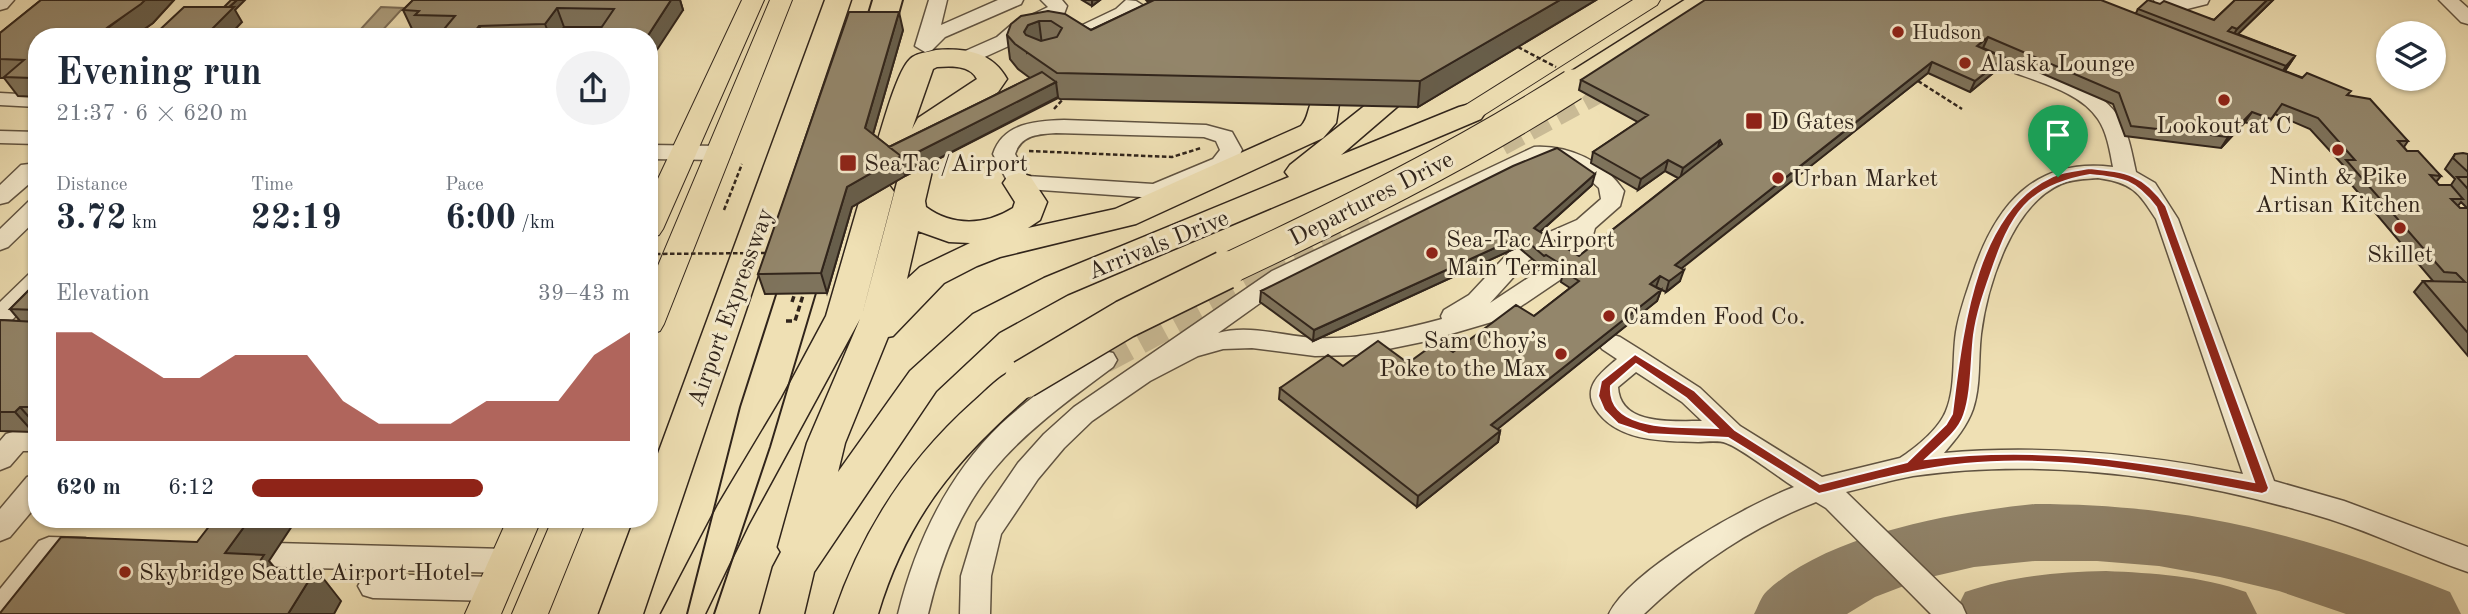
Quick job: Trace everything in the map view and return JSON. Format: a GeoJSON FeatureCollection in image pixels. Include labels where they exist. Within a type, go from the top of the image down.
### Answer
{"type":"FeatureCollection","features":[{"type":"Feature","properties":{"kind":"highway","name":"Airport Expressway"},"geometry":{"type":"LineString","coordinates":[[658,509],[838,0]]}},
{"type":"Feature","properties":{"kind":"highway"},"geometry":{"type":"LineString","coordinates":[[683,614],[726,528],[797,405],[844,316],[929,124],[984,90],[990,83],[991,75],[986,68],[967,61],[925,61],[935,20]]}},
{"type":"Feature","properties":{"kind":"highway"},"geometry":{"type":"LineString","coordinates":[[794,567],[826,443],[884,303],[935,20]]}},
{"type":"Feature","properties":{"kind":"highway","name":"Departures Drive"},"geometry":{"type":"LineString","coordinates":[[856,614],[880,548],[901,512],[947,448],[1024,379],[1136,311],[1303,233],[1498,134],[1573,85]]}},
{"type":"Feature","properties":{"kind":"highway"},"geometry":{"type":"LineString","coordinates":[[985,249],[1100,223],[1145,209],[1312,132],[1321,123],[1324,104]]}},
{"type":"Feature","properties":{"kind":"highway"},"geometry":{"type":"LineString","coordinates":[[1269,199],[1383,106]]}},
{"type":"Feature","properties":{"kind":"highway","name":"Arrivals Drive"},"geometry":{"type":"LineString","coordinates":[[782,614],[794,567],[923,381],[986,323],[1056,286],[1470,113]]}},
{"type":"Feature","properties":{"kind":"highway"},"geometry":{"type":"LineString","coordinates":[[910,167],[912,212],[928,224],[946,231],[977,233],[998,228],[1028,213],[1030,199],[1019,183]]}},
{"type":"Feature","properties":{"kind":"highway"},"geometry":{"type":"LineString","coordinates":[[871,338],[918,286],[932,275],[985,249],[1089,210],[1155,191]]}},
{"type":"Feature","properties":{"kind":"highway","name":"Airport Expressway"},"geometry":{"type":"LineString","coordinates":[[621,614],[651,528]]}},
{"type":"Feature","properties":{"kind":"main road"},"geometry":{"type":"LineString","coordinates":[[658,209],[753,0]]}},
{"type":"Feature","properties":{"kind":"main road"},"geometry":{"type":"LineString","coordinates":[[658,306],[731,159],[781,0]]}},
{"type":"Feature","properties":{"kind":"main road","name":"Arrivals Drive"},"geometry":{"type":"LineString","coordinates":[[1470,113],[1649,0]]}},
{"type":"Feature","properties":{"kind":"main road","name":"Departures Drive"},"geometry":{"type":"LineString","coordinates":[[1573,85],[1707,0]]}},
{"type":"Feature","properties":{"kind":"main road"},"geometry":{"type":"LineString","coordinates":[[496,585],[521,528]]}},
{"type":"Feature","properties":{"kind":"main road"},"geometry":{"type":"LineString","coordinates":[[530,614],[566,528]]}},
{"type":"Feature","properties":{"kind":"street"},"geometry":{"type":"LineString","coordinates":[[0,4],[5,0]]}},
{"type":"Feature","properties":{"kind":"street"},"geometry":{"type":"LineString","coordinates":[[935,20],[976,0]]}},
{"type":"Feature","properties":{"kind":"street"},"geometry":{"type":"LineString","coordinates":[[935,20],[995,0]]}},
{"type":"Feature","properties":{"kind":"street"},"geometry":{"type":"LineString","coordinates":[[935,20],[938,33],[1014,0]]}},
{"type":"Feature","properties":{"kind":"street"},"geometry":{"type":"LineString","coordinates":[[967,61],[970,57],[1007,40],[1018,29],[1055,12],[1058,6],[1050,0]]}},
{"type":"Feature","properties":{"kind":"street"},"geometry":{"type":"LineString","coordinates":[[1154,0],[1177,13]]}},
{"type":"Feature","properties":{"kind":"street"},"geometry":{"type":"LineString","coordinates":[[2162,0],[2183,4],[2200,0]]}},
{"type":"Feature","properties":{"kind":"street"},"geometry":{"type":"LineString","coordinates":[[2448,0],[2468,18]]}},
{"type":"Feature","properties":{"kind":"street"},"geometry":{"type":"LineString","coordinates":[[1020,52],[1024,47],[1063,39],[1108,9],[1126,2],[1157,21]]}},
{"type":"Feature","properties":{"kind":"street"},"geometry":{"type":"LineString","coordinates":[[2012,65],[2082,95],[2103,110],[2115,132],[2126,175]]}},
{"type":"Feature","properties":{"kind":"street"},"geometry":{"type":"LineString","coordinates":[[910,167],[946,124],[1004,94]]}},
{"type":"Feature","properties":{"kind":"street"},"geometry":{"type":"LineString","coordinates":[[0,99],[28,101]]}},
{"type":"Feature","properties":{"kind":"street"},"geometry":{"type":"LineString","coordinates":[[910,167],[980,116]]}},
{"type":"Feature","properties":{"kind":"street"},"geometry":{"type":"LineString","coordinates":[[1038,128],[1206,131],[1219,134],[1228,140],[1231,150],[1224,162],[1155,191],[1019,183],[1006,160],[1006,147],[1020,134],[1038,128]]}},
{"type":"Feature","properties":{"kind":"street"},"geometry":{"type":"LineString","coordinates":[[0,137],[28,138]]}},
{"type":"Feature","properties":{"kind":"street"},"geometry":{"type":"LineString","coordinates":[[658,152],[731,159]]}},
{"type":"Feature","properties":{"kind":"street"},"geometry":{"type":"LineString","coordinates":[[975,614],[976,576],[987,531],[1006,500],[1054,441],[1083,414],[1261,290],[1292,271],[1541,153],[1566,156],[1610,185],[1614,197],[1612,201],[1585,225],[1521,254],[1478,300],[1433,327],[1401,338]]}},
{"type":"Feature","properties":{"kind":"street"},"geometry":{"type":"LineString","coordinates":[[0,197],[28,171]]}},
{"type":"Feature","properties":{"kind":"street"},"geometry":{"type":"LineString","coordinates":[[1911,466],[1951,427],[1958,414],[1975,304],[2001,229],[2027,196],[2058,177],[2090,172],[2126,175],[2147,188],[2167,219],[2262,488]]}},
{"type":"Feature","properties":{"kind":"street"},"geometry":{"type":"LineString","coordinates":[[0,242],[28,215]]}},
{"type":"Feature","properties":{"kind":"street"},"geometry":{"type":"LineString","coordinates":[[1144,373],[1189,350],[1223,340],[1252,339],[1336,348],[1401,338],[1493,313],[1517,299],[1572,258],[1585,225]]}},
{"type":"Feature","properties":{"kind":"street"},"geometry":{"type":"LineString","coordinates":[[1261,290],[1251,302],[1250,320],[1259,333],[1278,342]]}},
{"type":"Feature","properties":{"kind":"street"},"geometry":{"type":"LineString","coordinates":[[4,327],[28,293]]}},
{"type":"Feature","properties":{"kind":"street"},"geometry":{"type":"LineString","coordinates":[[1611,343],[1691,395],[1731,433],[1836,500],[1951,614]]}},
{"type":"Feature","properties":{"kind":"street"},"geometry":{"type":"LineString","coordinates":[[1635,358],[1605,384],[1606,402],[1614,415],[1629,424],[1648,429],[1731,433]]}},
{"type":"Feature","properties":{"kind":"street"},"geometry":{"type":"LineString","coordinates":[[913,614],[922,575],[943,521],[980,464],[1011,430],[1104,359]]}},
{"type":"Feature","properties":{"kind":"street"},"geometry":{"type":"LineString","coordinates":[[0,459],[16,441],[28,440]]}},
{"type":"Feature","properties":{"kind":"street"},"geometry":{"type":"LineString","coordinates":[[1624,614],[1679,565],[1756,517],[1819,489],[1911,466],[1968,458],[2081,460],[2179,472],[2262,488],[2367,521],[2468,561]]}},
{"type":"Feature","properties":{"kind":"street"},"geometry":{"type":"LineString","coordinates":[[0,529],[28,496]]}},
{"type":"Feature","properties":{"kind":"street"},"geometry":{"type":"LineString","coordinates":[[0,611],[49,549],[116,550]]}},
{"type":"Feature","properties":{"kind":"street"},"geometry":{"type":"LineString","coordinates":[[274,555],[496,585]]}},
{"type":"Feature","properties":{"kind":"path"},"geometry":{"type":"LineString","coordinates":[[1508,42],[1518,47]]}},
{"type":"Feature","properties":{"kind":"path"},"geometry":{"type":"LineString","coordinates":[[1918,81],[1962,108]]}},
{"type":"Feature","properties":{"kind":"path"},"geometry":{"type":"LineString","coordinates":[[724,209],[731,159]]}},
{"type":"Feature","properties":{"kind":"path"},"geometry":{"type":"LineString","coordinates":[[658,254],[779,253]]}},
{"type":"Feature","properties":{"kind":"path"},"geometry":{"type":"LineString","coordinates":[[786,321],[795,321],[806,287]]}},
{"type":"Feature","properties":{"kind":"path"},"geometry":{"type":"LineString","coordinates":[[792,302],[796,289]]}},
{"type":"Feature","properties":{"kind":"shaded area"},"geometry":{"type":"Polygon","coordinates":[[[381,7],[403,8],[385,28],[362,28],[381,7]]]}},
{"type":"Feature","properties":{"kind":"building"},"geometry":{"type":"Polygon","coordinates":[[[41,0],[145,0],[107,28],[28,28],[28,78],[4,77],[24,60],[0,59],[0,33],[41,0]]]}},
{"type":"Feature","properties":{"kind":"building"},"geometry":{"type":"Polygon","coordinates":[[[231,0],[237,0],[229,7],[224,7],[231,0]]]}},
{"type":"Feature","properties":{"kind":"building"},"geometry":{"type":"Polygon","coordinates":[[[413,0],[671,0],[653,28],[601,28],[614,9],[557,8],[545,24],[477,28],[445,28],[455,16],[415,15],[419,11],[403,10],[413,0]]]}},
{"type":"Feature","properties":{"kind":"building"},"geometry":{"type":"Polygon","coordinates":[[[1154,0],[1560,0],[1420,81],[1057,73],[1015,44],[1007,35],[1011,24],[1021,16],[1048,11],[1065,14],[1091,30],[1154,0]],[[1051,21],[1028,25],[1024,32],[1041,41],[1057,37],[1062,28],[1051,21]]]}},
{"type":"Feature","properties":{"kind":"building","name":"Sea-Tac Airport Main Terminal"},"geometry":{"type":"Polygon","coordinates":[[[1705,0],[2101,0],[2302,78],[2307,73],[2351,91],[2347,95],[2370,99],[2408,141],[2398,141],[2407,151],[2418,151],[2441,176],[2430,175],[2439,185],[2451,185],[2463,199],[2451,199],[2460,208],[2468,208],[2468,333],[2423,281],[2465,282],[2456,273],[2444,272],[2346,160],[2355,160],[2318,118],[2282,104],[2271,119],[2252,112],[2228,137],[2131,126],[2119,93],[1988,37],[1977,46],[2004,58],[1975,81],[1932,62],[1675,265],[1684,270],[1669,281],[1660,276],[1650,284],[1661,290],[1491,425],[1500,431],[1418,496],[1280,388],[1328,355],[1343,366],[1378,341],[1408,363],[1437,342],[1453,352],[1516,305],[1534,316],[1579,281],[1563,271],[1567,268],[1544,256],[1521,236],[1314,330],[1261,291],[1513,166],[1557,148],[1595,174],[1534,228],[1579,256],[1722,144],[1720,140],[1683,168],[1668,160],[1641,179],[1593,152],[1648,115],[1581,80],[1705,0]]]}},
{"type":"Feature","properties":{"kind":"building"},"geometry":{"type":"Polygon","coordinates":[[[2148,0],[2160,4],[2164,1],[2214,20],[2235,0],[2267,0],[2237,29],[2232,27],[2228,31],[2295,56],[2286,66],[2138,9],[2148,0]]]}},
{"type":"Feature","properties":{"kind":"building"},"geometry":{"type":"Polygon","coordinates":[[[184,7],[234,7],[213,28],[162,28],[184,7]]]}},
{"type":"Feature","properties":{"kind":"building","name":"SeaTac/Airport"},"geometry":{"type":"Polygon","coordinates":[[[849,12],[899,12],[865,128],[901,156],[847,187],[821,273],[758,274],[849,12]]]}},
{"type":"Feature","properties":{"kind":"building"},"geometry":{"type":"Polygon","coordinates":[[[1042,72],[1056,82],[902,160],[901,156],[889,147],[1042,72]]]}},
{"type":"Feature","properties":{"kind":"building"},"geometry":{"type":"Polygon","coordinates":[[[2455,154],[2468,154],[2468,172],[2453,158],[2455,154]]]}},
{"type":"Feature","properties":{"kind":"building"},"geometry":{"type":"Polygon","coordinates":[[[2457,177],[2468,177],[2468,189],[2457,177]]]}},
{"type":"Feature","properties":{"kind":"building"},"geometry":{"type":"Polygon","coordinates":[[[28,291],[28,310],[10,309],[28,291]]]}},
{"type":"Feature","properties":{"kind":"building"},"geometry":{"type":"Polygon","coordinates":[[[0,320],[28,322],[28,407],[20,407],[15,412],[0,412],[0,320]]]}},
{"type":"Feature","properties":{"kind":"building"},"geometry":{"type":"Polygon","coordinates":[[[208,528],[243,528],[225,553],[264,555],[256,567],[316,569],[288,614],[0,614],[61,537],[197,542],[208,528]]]}},
{"type":"Feature","properties":{"kind":"taxiway"},"geometry":{"type":"LineString","coordinates":[[1791,614],[1850,576],[1915,551],[1974,538],[2035,532],[2097,532],[2220,548],[2336,579],[2424,614]]}},
{"type":"Feature","properties":{"kind":"taxiway"},"geometry":{"type":"LineString","coordinates":[[1991,614],[2077,602],[2134,603],[2220,614]]}},
{"type":"Feature","properties":{"kind":"tunnel"},"geometry":{"type":"LineString","coordinates":[[1502,145],[1620,81]]}},
{"type":"Feature","properties":{"kind":"tunnel"},"geometry":{"type":"LineString","coordinates":[[1267,272],[1374,214]]}},
{"type":"Feature","properties":{"kind":"tunnel"},"geometry":{"type":"LineString","coordinates":[[1104,360],[1270,270]]}},
{"type":"Feature","properties":{"kind":"tram line"},"geometry":{"type":"LineString","coordinates":[[863,30],[872,0]]}},
{"type":"Feature","properties":{"kind":"tram line"},"geometry":{"type":"LineString","coordinates":[[894,32],[903,0]]}},
{"type":"Feature","properties":{"kind":"tram line"},"geometry":{"type":"LineString","coordinates":[[714,614],[770,447],[822,273]]}},
{"type":"Feature","properties":{"kind":"tram line"},"geometry":{"type":"LineString","coordinates":[[687,614],[740,407],[782,276]]}},
{"type":"Feature","properties":{"kind":"place","name":"Hudson"},"geometry":{"type":"Point","coordinates":[1898,32]}},
{"type":"Feature","properties":{"kind":"place","name":"Alaska Lounge"},"geometry":{"type":"Point","coordinates":[1965,63]}},
{"type":"Feature","properties":{"kind":"place","name":"Lookout at C"},"geometry":{"type":"Point","coordinates":[2224,100]}},
{"type":"Feature","properties":{"kind":"place","name":"D Gates"},"geometry":{"type":"Point","coordinates":[1754,121]}},
{"type":"Feature","properties":{"kind":"place","name":"Ninth & Pike Artisan Kitchen"},"geometry":{"type":"Point","coordinates":[2338,150]}},
{"type":"Feature","properties":{"kind":"place","name":"SeaTac/Airport"},"geometry":{"type":"Point","coordinates":[848,163]}},
{"type":"Feature","properties":{"kind":"place","name":"Urban Market"},"geometry":{"type":"Point","coordinates":[1778,178]}},
{"type":"Feature","properties":{"kind":"place","name":"Skillet"},"geometry":{"type":"Point","coordinates":[2400,228]}},
{"type":"Feature","properties":{"kind":"place","name":"Sea-Tac Airport Main Terminal"},"geometry":{"type":"Point","coordinates":[1432,253]}},
{"type":"Feature","properties":{"kind":"place","name":"Camden Food Co."},"geometry":{"type":"Point","coordinates":[1609,316]}},
{"type":"Feature","properties":{"kind":"place","name":"Sam Choy’s Poke to the Max"},"geometry":{"type":"Point","coordinates":[1561,354]}},
{"type":"Feature","properties":{"kind":"place","name":"Skybridge Seattle Airport Hotel"},"geometry":{"type":"Point","coordinates":[125,572]}},
{"type":"Feature","properties":{"kind":"route"},"geometry":{"type":"LineString","coordinates":[[2058,177],[2027,196],[2001,229],[1975,304],[1958,414],[1951,427],[1911,466],[1819,489],[1731,433],[1714,430],[1648,429],[1629,424],[1610,410],[1604,396],[1605,384],[1635,358],[1691,395],[1731,433],[1819,489],[1911,466],[1968,458],[2024,457],[2139,466],[2262,488],[2161,206],[2147,188],[2126,175],[2101,171],[2058,177]]}}]}
